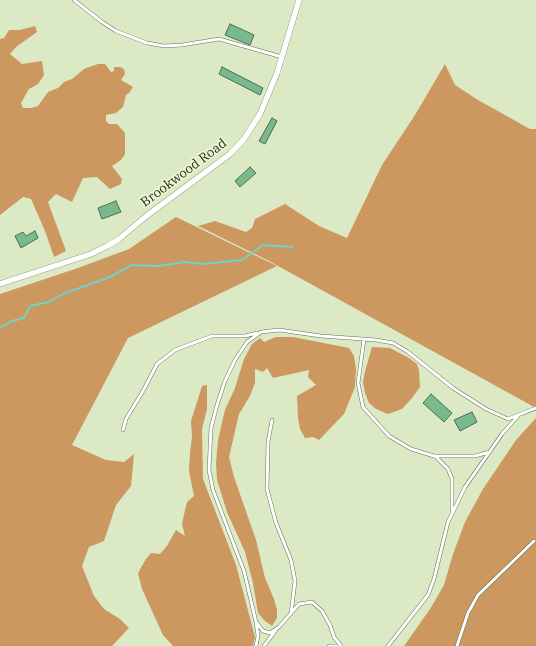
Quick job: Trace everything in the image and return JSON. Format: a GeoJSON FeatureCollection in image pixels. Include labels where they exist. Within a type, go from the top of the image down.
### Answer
{"type":"FeatureCollection","features":[{"type":"Feature","properties":{"kind":"street","name":"Brookwood Road"},"geometry":{"type":"LineString","coordinates":[[0,284],[91,254],[107,246],[119,239],[230,154],[244,139],[260,114],[282,57],[299,0]]}},
{"type":"Feature","properties":{"kind":"lane"},"geometry":{"type":"LineString","coordinates":[[74,0],[97,18],[116,30],[147,43],[164,46],[220,40],[282,57]]}},
{"type":"Feature","properties":{"kind":"lane"},"geometry":{"type":"LineString","coordinates":[[123,430],[126,419],[157,364],[175,350],[212,336],[245,336],[279,330],[321,336],[393,343],[408,352],[453,388],[486,409],[508,419],[536,408]]}},
{"type":"Feature","properties":{"kind":"lane"},"geometry":{"type":"LineString","coordinates":[[256,646],[258,636],[256,622],[244,571],[213,490],[209,470],[209,450],[211,428],[216,405],[225,381],[246,342],[261,332]]}},
{"type":"Feature","properties":{"kind":"lane"},"geometry":{"type":"LineString","coordinates":[[364,339],[358,383],[363,407],[389,436],[411,449],[434,456],[475,456],[490,452]]}},
{"type":"Feature","properties":{"kind":"lane"},"geometry":{"type":"LineString","coordinates":[[388,646],[428,595],[434,579],[448,522],[466,487],[502,434],[519,414]]}},
{"type":"Feature","properties":{"kind":"lane"},"geometry":{"type":"LineString","coordinates":[[272,420],[268,442],[267,489],[276,523],[291,560],[295,582],[291,614]]}},
{"type":"Feature","properties":{"kind":"lane"},"geometry":{"type":"LineString","coordinates":[[434,456],[448,470],[452,480],[452,514]]}},
{"type":"Feature","properties":{"kind":"lane"},"geometry":{"type":"LineString","coordinates":[[456,646],[468,613],[478,595],[534,541]]}},
{"type":"Feature","properties":{"kind":"lane"},"geometry":{"type":"LineString","coordinates":[[264,646],[299,604],[312,602],[322,611],[330,625],[334,637],[341,646]]}},
{"type":"Feature","properties":{"kind":"lane"},"geometry":{"type":"LineString","coordinates":[[256,622],[263,631],[270,633],[279,627]]}},
{"type":"Feature","properties":{"kind":"lane"},"geometry":{"type":"LineString","coordinates":[[329,646],[337,646]]}},
{"type":"Feature","properties":{"kind":"shaded area"},"geometry":{"type":"Polygon","coordinates":[[[35,26],[37,32],[16,47],[10,54],[22,64],[42,61],[44,75],[38,84],[29,89],[21,103],[23,108],[38,106],[48,92],[58,88],[64,82],[72,79],[84,69],[98,64],[105,64],[111,72],[114,71],[114,67],[124,69],[125,74],[121,80],[133,87],[126,95],[123,107],[116,113],[106,115],[106,121],[109,124],[117,124],[125,133],[125,154],[121,160],[112,166],[122,179],[121,184],[110,189],[97,177],[83,178],[72,202],[56,194],[48,202],[66,251],[54,257],[45,231],[31,199],[23,197],[0,215],[0,39],[4,38],[9,30],[20,30],[35,26]]]}},
{"type":"Feature","properties":{"kind":"shaded area"},"geometry":{"type":"Polygon","coordinates":[[[445,64],[455,85],[478,100],[530,129],[536,129],[536,408],[269,261],[198,226],[215,221],[246,232],[252,228],[255,219],[285,204],[319,226],[347,238],[382,165],[415,115],[445,64]]]}},
{"type":"Feature","properties":{"kind":"shaded area"},"geometry":{"type":"Polygon","coordinates":[[[176,217],[277,266],[128,338],[72,445],[106,460],[124,462],[134,454],[131,486],[116,505],[104,541],[89,547],[82,566],[94,596],[104,609],[120,619],[129,628],[112,646],[0,646],[0,294],[129,249],[176,217]]]}},
{"type":"Feature","properties":{"kind":"shaded area"},"geometry":{"type":"Polygon","coordinates":[[[276,337],[293,337],[349,348],[354,356],[356,369],[355,387],[344,414],[319,440],[313,437],[305,438],[300,429],[298,418],[297,396],[316,385],[308,377],[309,370],[273,378],[267,368],[263,372],[255,369],[255,383],[250,396],[239,414],[229,457],[234,477],[256,540],[265,578],[277,610],[277,618],[272,626],[258,613],[253,583],[245,552],[227,512],[217,480],[216,463],[218,440],[225,410],[235,388],[244,359],[252,344],[260,338],[264,342],[276,337]]]}},
{"type":"Feature","properties":{"kind":"shaded area"},"geometry":{"type":"Polygon","coordinates":[[[372,347],[390,348],[417,364],[419,370],[420,387],[402,409],[388,414],[376,409],[369,403],[365,393],[363,382],[372,347]]]}},
{"type":"Feature","properties":{"kind":"shaded area"},"geometry":{"type":"Polygon","coordinates":[[[207,385],[207,409],[202,429],[203,479],[236,565],[255,637],[253,646],[173,646],[163,635],[142,589],[138,573],[151,553],[160,554],[167,546],[176,530],[185,536],[182,524],[185,510],[187,502],[194,496],[189,471],[192,436],[191,421],[202,386],[207,385]]]}},
{"type":"Feature","properties":{"kind":"shaded area"},"geometry":{"type":"Polygon","coordinates":[[[536,418],[536,646],[404,646],[430,609],[444,585],[453,554],[465,522],[483,489],[516,440],[536,418]]]}},
{"type":"Feature","properties":{"kind":"building"},"geometry":{"type":"Polygon","coordinates":[[[230,24],[254,35],[250,45],[225,35],[230,24]]]}},
{"type":"Feature","properties":{"kind":"building"},"geometry":{"type":"Polygon","coordinates":[[[222,67],[263,88],[260,95],[219,74],[222,67]]]}},
{"type":"Feature","properties":{"kind":"building"},"geometry":{"type":"Polygon","coordinates":[[[272,118],[277,121],[265,144],[259,141],[272,118]]]}},
{"type":"Feature","properties":{"kind":"building"},"geometry":{"type":"Polygon","coordinates":[[[250,167],[256,173],[240,187],[235,181],[250,167]]]}},
{"type":"Feature","properties":{"kind":"building"},"geometry":{"type":"Polygon","coordinates":[[[116,201],[121,212],[102,219],[98,208],[116,201]]]}},
{"type":"Feature","properties":{"kind":"building"},"geometry":{"type":"Polygon","coordinates":[[[35,231],[38,238],[21,248],[15,236],[23,232],[26,236],[35,231]]]}},
{"type":"Feature","properties":{"kind":"building"},"geometry":{"type":"Polygon","coordinates":[[[431,394],[452,413],[444,422],[423,403],[431,394]]]}},
{"type":"Feature","properties":{"kind":"building"},"geometry":{"type":"Polygon","coordinates":[[[472,412],[477,422],[460,431],[454,420],[472,412]]]}},
{"type":"Feature","properties":{"kind":"waterway"},"geometry":{"type":"LineString","coordinates":[[0,328],[12,321],[24,318],[30,306],[49,302],[63,294],[110,277],[132,265],[158,266],[185,262],[202,264],[242,260],[263,245],[293,247]]}}]}
